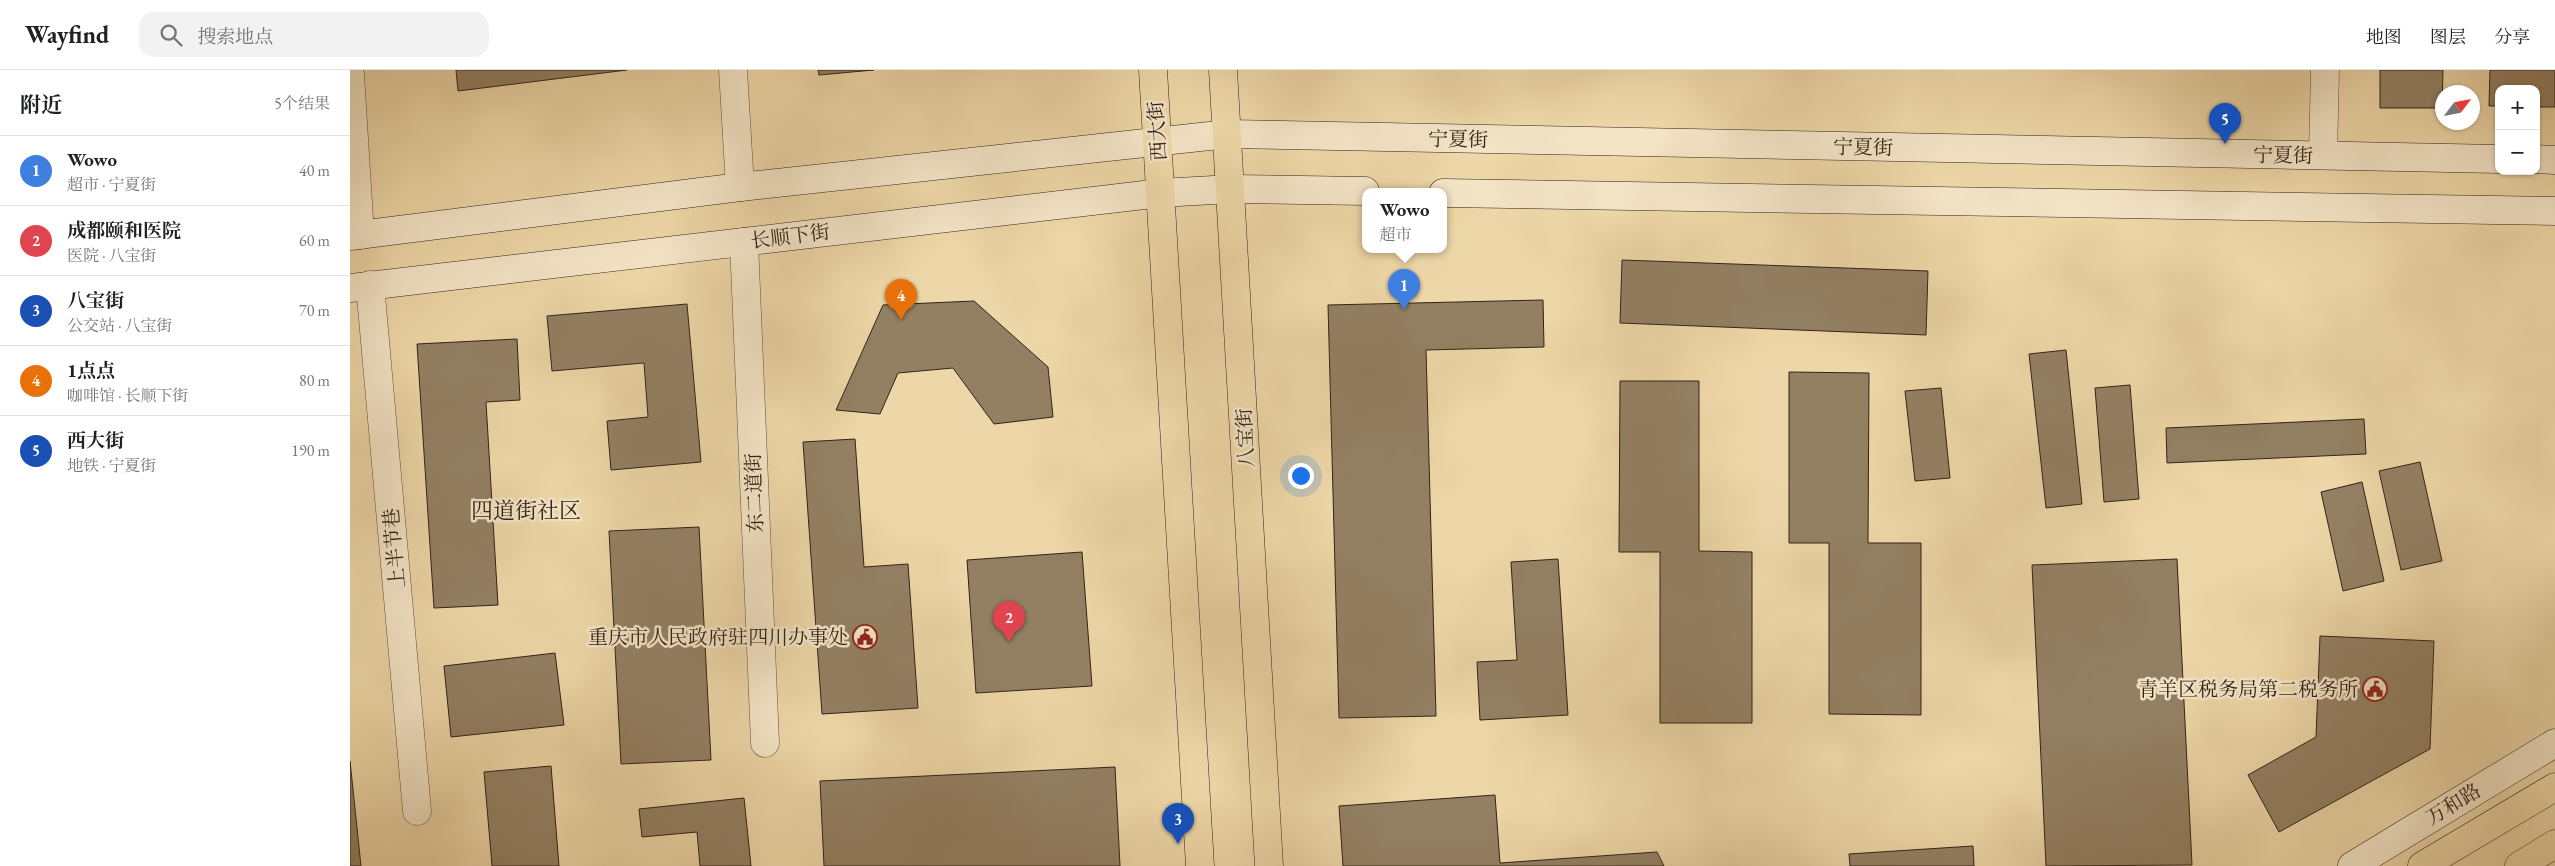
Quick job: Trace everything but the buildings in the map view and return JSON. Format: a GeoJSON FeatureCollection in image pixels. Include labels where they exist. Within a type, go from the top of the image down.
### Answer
{"type":"FeatureCollection","features":[{"type":"Feature","properties":{"kind":"main road"},"geometry":{"type":"LineString","coordinates":[[733,70],[740,187]]}},
{"type":"Feature","properties":{"kind":"main road","name":"西大街"},"geometry":{"type":"LineString","coordinates":[[1153,70],[1161,193]]}},
{"type":"Feature","properties":{"kind":"main road"},"geometry":{"type":"LineString","coordinates":[[1223,70],[1231,189],[1362,191]]}},
{"type":"Feature","properties":{"kind":"main road"},"geometry":{"type":"LineString","coordinates":[[2323,155],[2325,70]]}},
{"type":"Feature","properties":{"kind":"main road"},"geometry":{"type":"LineString","coordinates":[[350,76],[355,236],[740,187],[1228,134]]}},
{"type":"Feature","properties":{"kind":"main road","name":"宁夏街"},"geometry":{"type":"LineString","coordinates":[[1228,134],[2495,158]]}},
{"type":"Feature","properties":{"kind":"main road"},"geometry":{"type":"LineString","coordinates":[[2540,159],[2555,160]]}},
{"type":"Feature","properties":{"kind":"main road","name":"长顺下街"},"geometry":{"type":"LineString","coordinates":[[360,286],[1161,193],[1231,189]]}},
{"type":"Feature","properties":{"kind":"main road","name":"八宝街"},"geometry":{"type":"LineString","coordinates":[[1231,189],[1269,866]]}},
{"type":"Feature","properties":{"kind":"main road"},"geometry":{"type":"LineString","coordinates":[[1161,193],[1200,866]]}},
{"type":"Feature","properties":{"kind":"main road"},"geometry":{"type":"LineString","coordinates":[[1447,193],[2555,211]]}},
{"type":"Feature","properties":{"kind":"main road","name":"东二道街"},"geometry":{"type":"LineString","coordinates":[[744,242],[765,743]]}},
{"type":"Feature","properties":{"kind":"main road","name":"上半节巷"},"geometry":{"type":"LineString","coordinates":[[360,286],[417,811]]}},
{"type":"Feature","properties":{"kind":"main road","name":"万和路"},"geometry":{"type":"LineString","coordinates":[[2352,866],[2555,743]]}},
{"type":"Feature","properties":{"kind":"main road","name":"万和路"},"geometry":{"type":"LineString","coordinates":[[2422,866],[2555,787]]}},
{"type":"Feature","properties":{"kind":"main road"},"geometry":{"type":"LineString","coordinates":[[2519,866],[2555,844]]}},
{"type":"Feature","properties":{"kind":"place","name":"西大街"},"geometry":{"type":"Point","coordinates":[2225,144]}},
{"type":"Feature","properties":{"kind":"place","name":"Wowo"},"geometry":{"type":"Point","coordinates":[1404,310]}},
{"type":"Feature","properties":{"kind":"place","name":"1点点"},"geometry":{"type":"Point","coordinates":[901,320]}},
{"type":"Feature","properties":{"kind":"place","name":"重庆市人民政府驻四川办事处"},"geometry":{"type":"Point","coordinates":[865,637]}},
{"type":"Feature","properties":{"kind":"place","name":"成都颐和医院"},"geometry":{"type":"Point","coordinates":[1009,642]}},
{"type":"Feature","properties":{"kind":"place","name":"青羊区税务局第二税务所"},"geometry":{"type":"Point","coordinates":[2375,689]}},
{"type":"Feature","properties":{"kind":"place","name":"八宝街"},"geometry":{"type":"Point","coordinates":[1178,844]}},
{"type":"Feature","properties":{"kind":"district","name":"四道街社区"},"geometry":{"type":"Point","coordinates":[526,510]}}]}
